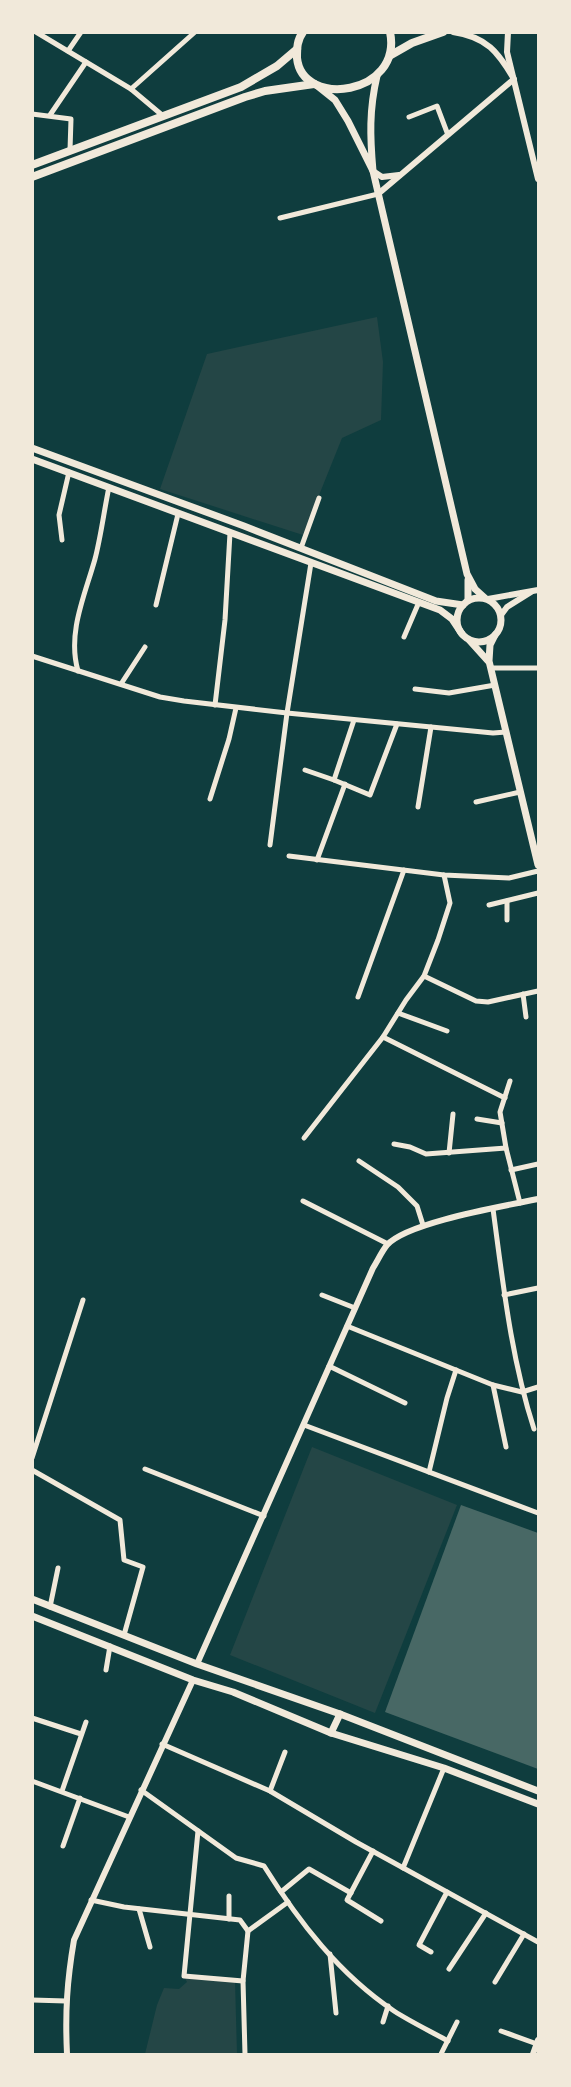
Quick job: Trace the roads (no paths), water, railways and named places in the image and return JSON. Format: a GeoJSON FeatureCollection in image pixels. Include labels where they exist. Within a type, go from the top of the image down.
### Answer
{"type":"FeatureCollection","features":[{"type":"Feature","properties":{"kind":"main road"},"geometry":{"type":"LineString","coordinates":[[390,32],[392,42],[391,55]]}},
{"type":"Feature","properties":{"kind":"main road"},"geometry":{"type":"LineString","coordinates":[[443,32],[412,43],[391,55],[377,76],[370,126],[373,171],[469,588],[465,603]]}},
{"type":"Feature","properties":{"kind":"main road"},"geometry":{"type":"LineString","coordinates":[[300,34],[297,50],[300,69],[305,77],[335,100],[373,171]]}},
{"type":"Feature","properties":{"kind":"main road"},"geometry":{"type":"LineString","coordinates":[[32,165],[241,86],[277,66],[297,50]]}},
{"type":"Feature","properties":{"kind":"main road"},"geometry":{"type":"LineString","coordinates":[[32,177],[265,91],[314,84],[325,88],[345,89],[367,82],[377,76]]}},
{"type":"Feature","properties":{"kind":"main road"},"geometry":{"type":"LineString","coordinates":[[32,448],[301,548],[436,601],[465,603]]}},
{"type":"Feature","properties":{"kind":"main road"},"geometry":{"type":"LineString","coordinates":[[32,459],[440,610],[452,619],[490,665]]}},
{"type":"Feature","properties":{"kind":"main road"},"geometry":{"type":"LineString","coordinates":[[466,574],[475,589],[498,608],[501,615],[499,629],[490,645],[490,665],[538,865]]}},
{"type":"Feature","properties":{"kind":"main road"},"geometry":{"type":"LineString","coordinates":[[486,599],[474,598],[465,603],[459,610],[457,622],[465,637],[482,642],[495,636]]}},
{"type":"Feature","properties":{"kind":"main road"},"geometry":{"type":"LineString","coordinates":[[32,1598],[197,1664],[340,1714],[538,1791]]}},
{"type":"Feature","properties":{"kind":"main road"},"geometry":{"type":"LineString","coordinates":[[32,1616],[110,1645],[193,1680],[233,1692],[332,1733],[444,1768],[538,1804]]}},
{"type":"Feature","properties":{"kind":"main road"},"geometry":{"type":"LineString","coordinates":[[332,1733],[340,1714]]}},
{"type":"Feature","properties":{"kind":"street"},"geometry":{"type":"LineString","coordinates":[[36,32],[131,90],[162,115]]}},
{"type":"Feature","properties":{"kind":"street"},"geometry":{"type":"LineString","coordinates":[[68,51],[81,32]]}},
{"type":"Feature","properties":{"kind":"street"},"geometry":{"type":"LineString","coordinates":[[131,90],[195,32]]}},
{"type":"Feature","properties":{"kind":"street"},"geometry":{"type":"LineString","coordinates":[[453,32],[477,38],[489,45],[500,56],[514,79]]}},
{"type":"Feature","properties":{"kind":"street"},"geometry":{"type":"LineString","coordinates":[[508,32],[507,52],[538,179]]}},
{"type":"Feature","properties":{"kind":"street"},"geometry":{"type":"LineString","coordinates":[[50,115],[86,62]]}},
{"type":"Feature","properties":{"kind":"street"},"geometry":{"type":"LineString","coordinates":[[280,218],[378,194],[514,79]]}},
{"type":"Feature","properties":{"kind":"street"},"geometry":{"type":"LineString","coordinates":[[409,117],[437,106],[448,135]]}},
{"type":"Feature","properties":{"kind":"street"},"geometry":{"type":"LineString","coordinates":[[32,114],[70,119],[70,150]]}},
{"type":"Feature","properties":{"kind":"street"},"geometry":{"type":"LineString","coordinates":[[373,171],[382,177],[400,175]]}},
{"type":"Feature","properties":{"kind":"street"},"geometry":{"type":"LineString","coordinates":[[62,540],[59,515],[68,472]]}},
{"type":"Feature","properties":{"kind":"street"},"geometry":{"type":"LineString","coordinates":[[78,671],[73,655],[74,636],[95,557],[109,487]]}},
{"type":"Feature","properties":{"kind":"street"},"geometry":{"type":"LineString","coordinates":[[301,548],[319,498]]}},
{"type":"Feature","properties":{"kind":"street"},"geometry":{"type":"LineString","coordinates":[[156,605],[178,514]]}},
{"type":"Feature","properties":{"kind":"street"},"geometry":{"type":"LineString","coordinates":[[214,705],[225,620],[230,533]]}},
{"type":"Feature","properties":{"kind":"street"},"geometry":{"type":"LineString","coordinates":[[270,845],[287,713],[311,563]]}},
{"type":"Feature","properties":{"kind":"street"},"geometry":{"type":"LineString","coordinates":[[486,599],[537,590]]}},
{"type":"Feature","properties":{"kind":"street"},"geometry":{"type":"LineString","coordinates":[[501,615],[519,599],[537,590]]}},
{"type":"Feature","properties":{"kind":"street"},"geometry":{"type":"LineString","coordinates":[[404,637],[419,602]]}},
{"type":"Feature","properties":{"kind":"street"},"geometry":{"type":"LineString","coordinates":[[121,684],[145,647]]}},
{"type":"Feature","properties":{"kind":"street"},"geometry":{"type":"LineString","coordinates":[[32,656],[160,697],[236,708],[354,720],[493,733],[506,732]]}},
{"type":"Feature","properties":{"kind":"street"},"geometry":{"type":"LineString","coordinates":[[490,665],[538,668]]}},
{"type":"Feature","properties":{"kind":"street"},"geometry":{"type":"LineString","coordinates":[[415,689],[449,693],[495,685]]}},
{"type":"Feature","properties":{"kind":"street"},"geometry":{"type":"LineString","coordinates":[[210,799],[229,739],[236,708]]}},
{"type":"Feature","properties":{"kind":"street"},"geometry":{"type":"LineString","coordinates":[[334,780],[354,720]]}},
{"type":"Feature","properties":{"kind":"street"},"geometry":{"type":"LineString","coordinates":[[305,770],[370,795],[397,724]]}},
{"type":"Feature","properties":{"kind":"street"},"geometry":{"type":"LineString","coordinates":[[418,807],[431,727]]}},
{"type":"Feature","properties":{"kind":"street"},"geometry":{"type":"LineString","coordinates":[[317,860],[345,784]]}},
{"type":"Feature","properties":{"kind":"street"},"geometry":{"type":"LineString","coordinates":[[476,802],[520,792]]}},
{"type":"Feature","properties":{"kind":"street"},"geometry":{"type":"LineString","coordinates":[[289,856],[444,875],[509,878],[538,871]]}},
{"type":"Feature","properties":{"kind":"street"},"geometry":{"type":"LineString","coordinates":[[358,997],[404,870]]}},
{"type":"Feature","properties":{"kind":"street"},"geometry":{"type":"LineString","coordinates":[[304,1138],[383,1038],[424,976],[450,903],[444,875]]}},
{"type":"Feature","properties":{"kind":"street"},"geometry":{"type":"LineString","coordinates":[[489,905],[538,893]]}},
{"type":"Feature","properties":{"kind":"street"},"geometry":{"type":"LineString","coordinates":[[507,901],[507,920]]}},
{"type":"Feature","properties":{"kind":"street"},"geometry":{"type":"LineString","coordinates":[[424,976],[476,1001],[488,1002],[538,991]]}},
{"type":"Feature","properties":{"kind":"street"},"geometry":{"type":"LineString","coordinates":[[523,994],[526,1017]]}},
{"type":"Feature","properties":{"kind":"street"},"geometry":{"type":"LineString","coordinates":[[398,1013],[447,1031]]}},
{"type":"Feature","properties":{"kind":"street"},"geometry":{"type":"LineString","coordinates":[[383,1038],[505,1098]]}},
{"type":"Feature","properties":{"kind":"street"},"geometry":{"type":"LineString","coordinates":[[510,1081],[500,1112],[506,1148],[520,1203]]}},
{"type":"Feature","properties":{"kind":"street"},"geometry":{"type":"LineString","coordinates":[[449,1153],[453,1114]]}},
{"type":"Feature","properties":{"kind":"street"},"geometry":{"type":"LineString","coordinates":[[477,1119],[502,1123]]}},
{"type":"Feature","properties":{"kind":"street"},"geometry":{"type":"LineString","coordinates":[[394,1144],[410,1147],[426,1154],[506,1148]]}},
{"type":"Feature","properties":{"kind":"street"},"geometry":{"type":"LineString","coordinates":[[359,1161],[398,1187],[416,1206],[423,1225]]}},
{"type":"Feature","properties":{"kind":"street"},"geometry":{"type":"LineString","coordinates":[[511,1170],[538,1164]]}},
{"type":"Feature","properties":{"kind":"street"},"geometry":{"type":"LineString","coordinates":[[197,1664],[373,1268],[388,1244],[403,1233],[423,1225],[538,1199]]}},
{"type":"Feature","properties":{"kind":"street"},"geometry":{"type":"LineString","coordinates":[[303,1201],[388,1244]]}},
{"type":"Feature","properties":{"kind":"street"},"geometry":{"type":"LineString","coordinates":[[493,1209],[504,1295],[522,1392],[534,1429]]}},
{"type":"Feature","properties":{"kind":"street"},"geometry":{"type":"LineString","coordinates":[[504,1295],[538,1288]]}},
{"type":"Feature","properties":{"kind":"street"},"geometry":{"type":"LineString","coordinates":[[322,1295],[355,1308]]}},
{"type":"Feature","properties":{"kind":"street"},"geometry":{"type":"LineString","coordinates":[[32,1458],[83,1300]]}},
{"type":"Feature","properties":{"kind":"street"},"geometry":{"type":"LineString","coordinates":[[347,1326],[493,1385],[522,1392],[538,1387]]}},
{"type":"Feature","properties":{"kind":"street"},"geometry":{"type":"LineString","coordinates":[[330,1366],[405,1403]]}},
{"type":"Feature","properties":{"kind":"street"},"geometry":{"type":"LineString","coordinates":[[429,1472],[442,1416],[456,1370]]}},
{"type":"Feature","properties":{"kind":"street"},"geometry":{"type":"LineString","coordinates":[[493,1385],[506,1447]]}},
{"type":"Feature","properties":{"kind":"street"},"geometry":{"type":"LineString","coordinates":[[304,1425],[538,1514]]}},
{"type":"Feature","properties":{"kind":"street"},"geometry":{"type":"LineString","coordinates":[[145,1469],[264,1516]]}},
{"type":"Feature","properties":{"kind":"street"},"geometry":{"type":"LineString","coordinates":[[32,1470],[120,1520],[124,1560],[143,1567],[124,1635]]}},
{"type":"Feature","properties":{"kind":"street"},"geometry":{"type":"LineString","coordinates":[[50,1606],[58,1568]]}},
{"type":"Feature","properties":{"kind":"street"},"geometry":{"type":"LineString","coordinates":[[106,1670],[110,1645]]}},
{"type":"Feature","properties":{"kind":"street"},"geometry":{"type":"LineString","coordinates":[[67,2054],[66,2002],[74,1940],[162,1744],[193,1680]]}},
{"type":"Feature","properties":{"kind":"street"},"geometry":{"type":"LineString","coordinates":[[32,1718],[82,1734]]}},
{"type":"Feature","properties":{"kind":"street"},"geometry":{"type":"LineString","coordinates":[[62,1792],[86,1722]]}},
{"type":"Feature","properties":{"kind":"street"},"geometry":{"type":"LineString","coordinates":[[162,1744],[270,1791],[372,1851],[538,1942]]}},
{"type":"Feature","properties":{"kind":"street"},"geometry":{"type":"LineString","coordinates":[[270,1791],[285,1752]]}},
{"type":"Feature","properties":{"kind":"street"},"geometry":{"type":"LineString","coordinates":[[403,1868],[444,1768]]}},
{"type":"Feature","properties":{"kind":"street"},"geometry":{"type":"LineString","coordinates":[[33,1783],[80,1798],[129,1817]]}},
{"type":"Feature","properties":{"kind":"street"},"geometry":{"type":"LineString","coordinates":[[141,1790],[236,1858],[264,1866],[316,1940],[349,1975],[388,2006],[448,2041]]}},
{"type":"Feature","properties":{"kind":"street"},"geometry":{"type":"LineString","coordinates":[[63,1846],[80,1798]]}},
{"type":"Feature","properties":{"kind":"street"},"geometry":{"type":"LineString","coordinates":[[198,1831],[184,1976],[244,1981]]}},
{"type":"Feature","properties":{"kind":"street"},"geometry":{"type":"LineString","coordinates":[[372,1851],[347,1900],[381,1921]]}},
{"type":"Feature","properties":{"kind":"street"},"geometry":{"type":"LineString","coordinates":[[281,1892],[309,1869],[350,1893]]}},
{"type":"Feature","properties":{"kind":"street"},"geometry":{"type":"LineString","coordinates":[[431,1952],[419,1945],[447,1892]]}},
{"type":"Feature","properties":{"kind":"street"},"geometry":{"type":"LineString","coordinates":[[229,1896],[229,1919]]}},
{"type":"Feature","properties":{"kind":"street"},"geometry":{"type":"LineString","coordinates":[[92,1900],[139,1908],[240,1920],[248,1931],[244,1981],[245,2054]]}},
{"type":"Feature","properties":{"kind":"street"},"geometry":{"type":"LineString","coordinates":[[248,1931],[288,1902]]}},
{"type":"Feature","properties":{"kind":"street"},"geometry":{"type":"LineString","coordinates":[[139,1908],[150,1946]]}},
{"type":"Feature","properties":{"kind":"street"},"geometry":{"type":"LineString","coordinates":[[449,1969],[486,1913]]}},
{"type":"Feature","properties":{"kind":"street"},"geometry":{"type":"LineString","coordinates":[[495,1982],[524,1934]]}},
{"type":"Feature","properties":{"kind":"street"},"geometry":{"type":"LineString","coordinates":[[330,1954],[336,2013]]}},
{"type":"Feature","properties":{"kind":"street"},"geometry":{"type":"LineString","coordinates":[[32,2000],[66,2002]]}},
{"type":"Feature","properties":{"kind":"street"},"geometry":{"type":"LineString","coordinates":[[383,2022],[388,2006]]}},
{"type":"Feature","properties":{"kind":"street"},"geometry":{"type":"LineString","coordinates":[[441,2054],[457,2022]]}},
{"type":"Feature","properties":{"kind":"street"},"geometry":{"type":"LineString","coordinates":[[501,2031],[538,2042],[533,2054]]}}]}
